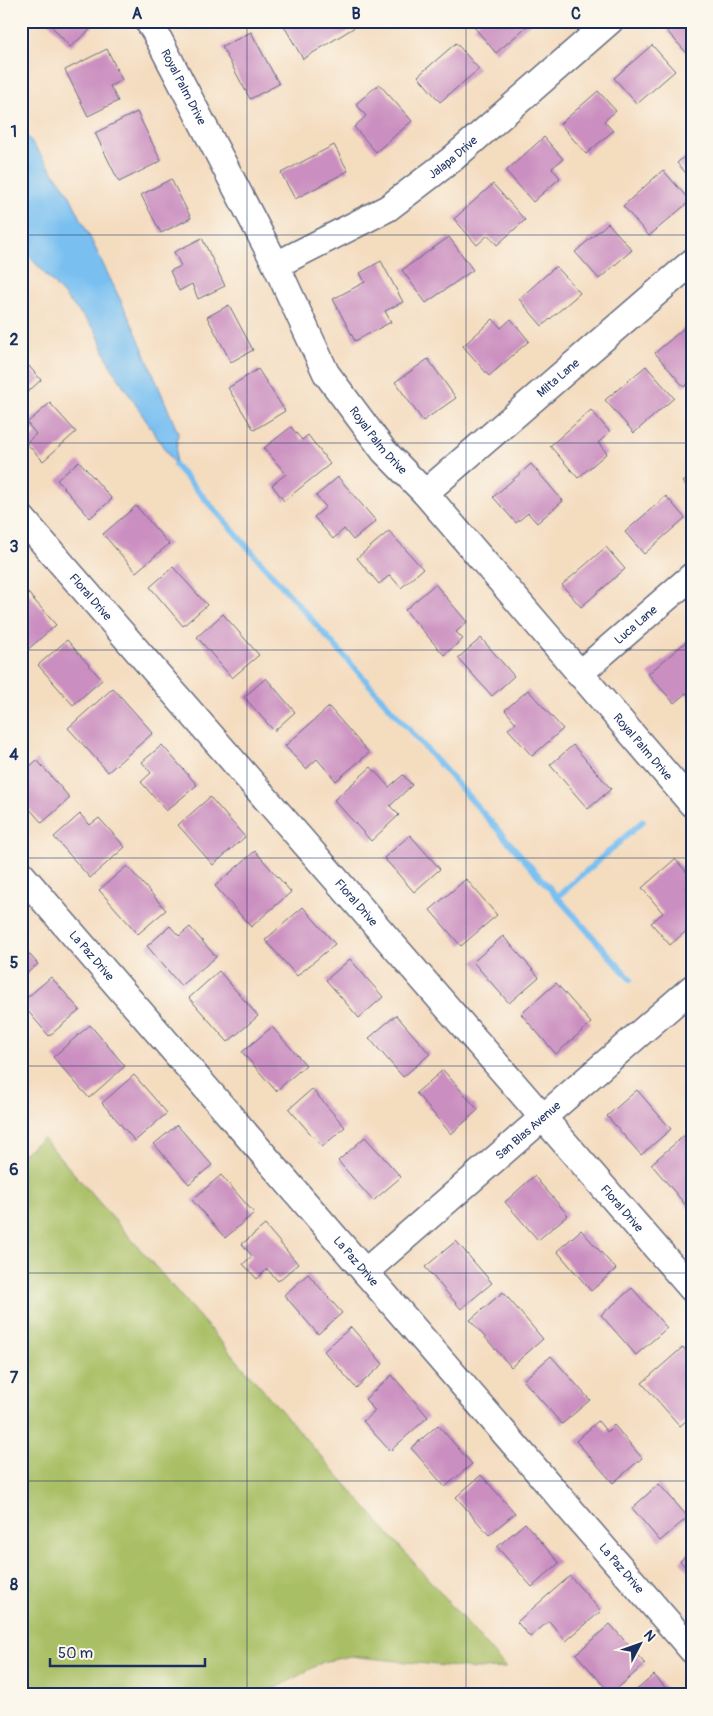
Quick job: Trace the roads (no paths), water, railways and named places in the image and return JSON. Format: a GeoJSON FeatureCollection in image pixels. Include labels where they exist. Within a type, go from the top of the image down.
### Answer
{"type":"FeatureCollection","features":[{"type":"Feature","properties":{"kind":"street","name":"Jalapa Drive"},"geometry":{"type":"LineString","coordinates":[[276,265],[388,208],[451,160],[610,21]]}},
{"type":"Feature","properties":{"kind":"street","name":"Royal Palm Drive"},"geometry":{"type":"LineString","coordinates":[[159,25],[276,265],[326,373],[384,451],[425,493],[692,804]]}},
{"type":"Feature","properties":{"kind":"street","name":"Milta Lane"},"geometry":{"type":"LineString","coordinates":[[425,493],[692,262]]}},
{"type":"Feature","properties":{"kind":"street","name":"Floral Drive"},"geometry":{"type":"LineString","coordinates":[[21,517],[692,1289]]}},
{"type":"Feature","properties":{"kind":"street","name":"Luca Lane"},"geometry":{"type":"LineString","coordinates":[[579,674],[692,576]]}},
{"type":"Feature","properties":{"kind":"street","name":"La Paz Drive"},"geometry":{"type":"LineString","coordinates":[[21,874],[692,1650]]}},
{"type":"Feature","properties":{"kind":"street","name":"San Blas Avenue"},"geometry":{"type":"LineString","coordinates":[[365,1272],[692,988]]}},
{"type":"Feature","properties":{"kind":"water"},"geometry":{"type":"Polygon","coordinates":[[[21,128],[68,192],[134,328],[178,433],[175,465],[110,365],[96,331],[21,247],[21,128]]]}},
{"type":"Feature","properties":{"kind":"waterway"},"geometry":{"type":"LineString","coordinates":[[175,465],[630,979]]}},
{"type":"Feature","properties":{"kind":"waterway"},"geometry":{"type":"LineString","coordinates":[[557,897],[643,821]]}}]}
